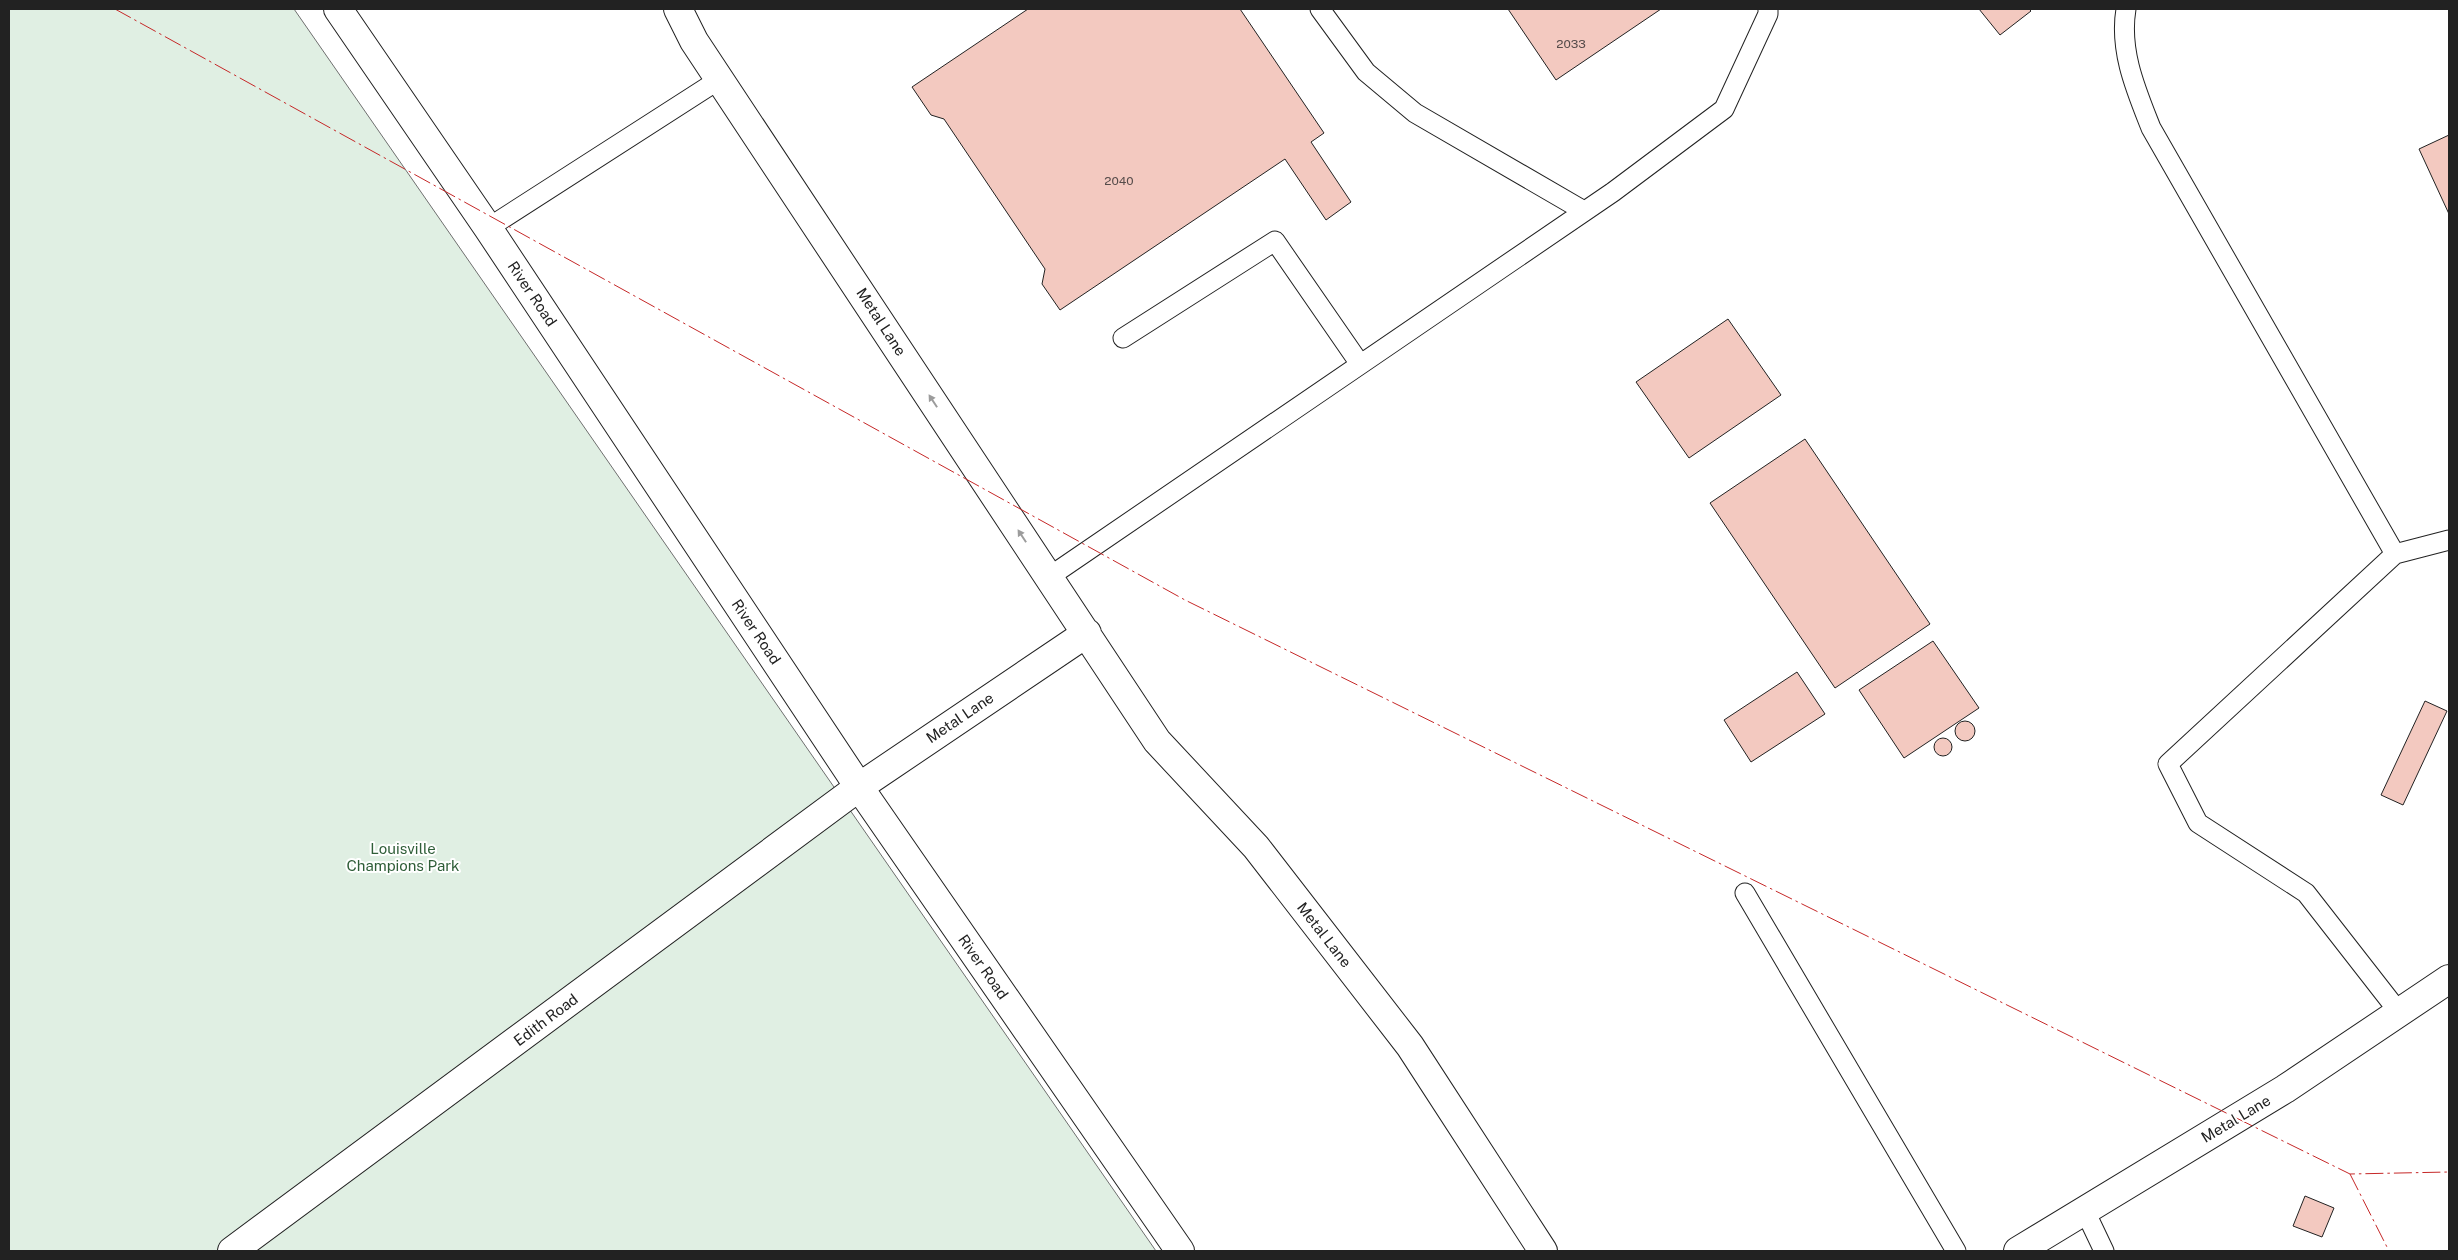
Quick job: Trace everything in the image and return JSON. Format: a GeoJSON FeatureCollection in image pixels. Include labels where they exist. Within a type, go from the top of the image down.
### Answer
{"type":"FeatureCollection","features":[{"type":"Feature","properties":{"kind":"street","name":"River Road"},"geometry":{"type":"LineString","coordinates":[[338,9],[488,228],[859,787],[1180,1251]]}},
{"type":"Feature","properties":{"kind":"street","name":"Metal Lane"},"geometry":{"type":"LineString","coordinates":[[678,9],[694,41],[1157,741],[1256,847],[1410,1046],[1543,1251]]}},
{"type":"Feature","properties":{"kind":"street","name":"Metal Lane"},"geometry":{"type":"LineString","coordinates":[[859,787],[1086,633]]}},
{"type":"Feature","properties":{"kind":"street","name":"Edith Road"},"geometry":{"type":"LineString","coordinates":[[232,1251],[859,787]]}},
{"type":"Feature","properties":{"kind":"street","name":"Metal Lane"},"geometry":{"type":"LineString","coordinates":[[2018,1251],[2285,1089],[2398,1011],[2449,979]]}},
{"type":"Feature","properties":{"kind":"lane"},"geometry":{"type":"LineString","coordinates":[[1320,9],[1366,72],[1415,114],[1584,211]]}},
{"type":"Feature","properties":{"kind":"lane"},"geometry":{"type":"LineString","coordinates":[[1049,577],[1584,211],[1724,109],[1768,14],[1768,9]]}},
{"type":"Feature","properties":{"kind":"lane"},"geometry":{"type":"LineString","coordinates":[[2126,9],[2124,20],[2129,70],[2151,128],[2395,554]]}},
{"type":"Feature","properties":{"kind":"lane"},"geometry":{"type":"LineString","coordinates":[[488,228],[720,79]]}},
{"type":"Feature","properties":{"kind":"lane"},"geometry":{"type":"LineString","coordinates":[[1123,338],[1275,241],[1360,364]]}},
{"type":"Feature","properties":{"kind":"lane"},"geometry":{"type":"LineString","coordinates":[[2398,1011],[2306,893],[2198,823],[2168,764],[2395,554],[2449,540]]}},
{"type":"Feature","properties":{"kind":"lane"},"geometry":{"type":"LineString","coordinates":[[1745,893],[1956,1251]]}},
{"type":"Feature","properties":{"kind":"lane"},"geometry":{"type":"LineString","coordinates":[[2085,1211],[2104,1251]]}},
{"type":"Feature","properties":{"kind":"green space","name":"Louisville Champions Park"},"geometry":{"type":"Polygon","coordinates":[[[9,9],[294,9],[1156,1251],[9,1251],[9,9]]]}},
{"type":"Feature","properties":{"kind":"building"},"geometry":{"type":"Polygon","coordinates":[[[1028,9],[1240,9],[1324,133],[1311,142],[1351,202],[1326,220],[1285,159],[1060,310],[1042,284],[1045,269],[944,119],[931,115],[912,87],[1028,9]]]}},
{"type":"Feature","properties":{"kind":"building"},"geometry":{"type":"Polygon","coordinates":[[[1508,9],[1661,9],[1556,80],[1508,9]]]}},
{"type":"Feature","properties":{"kind":"building"},"geometry":{"type":"Polygon","coordinates":[[[1979,9],[2029,9],[2031,11],[2000,35],[1979,9]]]}},
{"type":"Feature","properties":{"kind":"building"},"geometry":{"type":"Polygon","coordinates":[[[2449,135],[2449,214],[2419,149],[2449,135]]]}},
{"type":"Feature","properties":{"kind":"building"},"geometry":{"type":"Polygon","coordinates":[[[1728,319],[1781,395],[1689,458],[1636,382],[1728,319]]]}},
{"type":"Feature","properties":{"kind":"building"},"geometry":{"type":"Polygon","coordinates":[[[1805,439],[1930,624],[1835,688],[1710,503],[1805,439]]]}},
{"type":"Feature","properties":{"kind":"building"},"geometry":{"type":"Polygon","coordinates":[[[1933,641],[1979,708],[1904,758],[1859,690],[1933,641]]]}},
{"type":"Feature","properties":{"kind":"building"},"geometry":{"type":"Polygon","coordinates":[[[1797,672],[1825,714],[1751,762],[1724,720],[1797,672]]]}},
{"type":"Feature","properties":{"kind":"building"},"geometry":{"type":"Polygon","coordinates":[[[2425,701],[2447,711],[2403,805],[2381,795],[2425,701]]]}},
{"type":"Feature","properties":{"kind":"building"},"geometry":{"type":"Polygon","coordinates":[[[1965,721],[1972,724],[1975,731],[1972,738],[1965,741],[1958,738],[1955,731],[1958,724],[1965,721]]]}},
{"type":"Feature","properties":{"kind":"building"},"geometry":{"type":"Polygon","coordinates":[[[1939,738],[1947,738],[1952,743],[1950,754],[1939,756],[1934,751],[1934,743],[1939,738]]]}},
{"type":"Feature","properties":{"kind":"building"},"geometry":{"type":"Polygon","coordinates":[[[2305,1196],[2334,1208],[2322,1237],[2293,1226],[2305,1196]]]}},
{"type":"Feature","properties":{"kind":"power"},"geometry":{"type":"LineString","coordinates":[[115,9],[1185,600],[2350,1174],[2449,1172]]}},
{"type":"Feature","properties":{"kind":"power"},"geometry":{"type":"LineString","coordinates":[[2350,1174],[2389,1251]]}}]}
